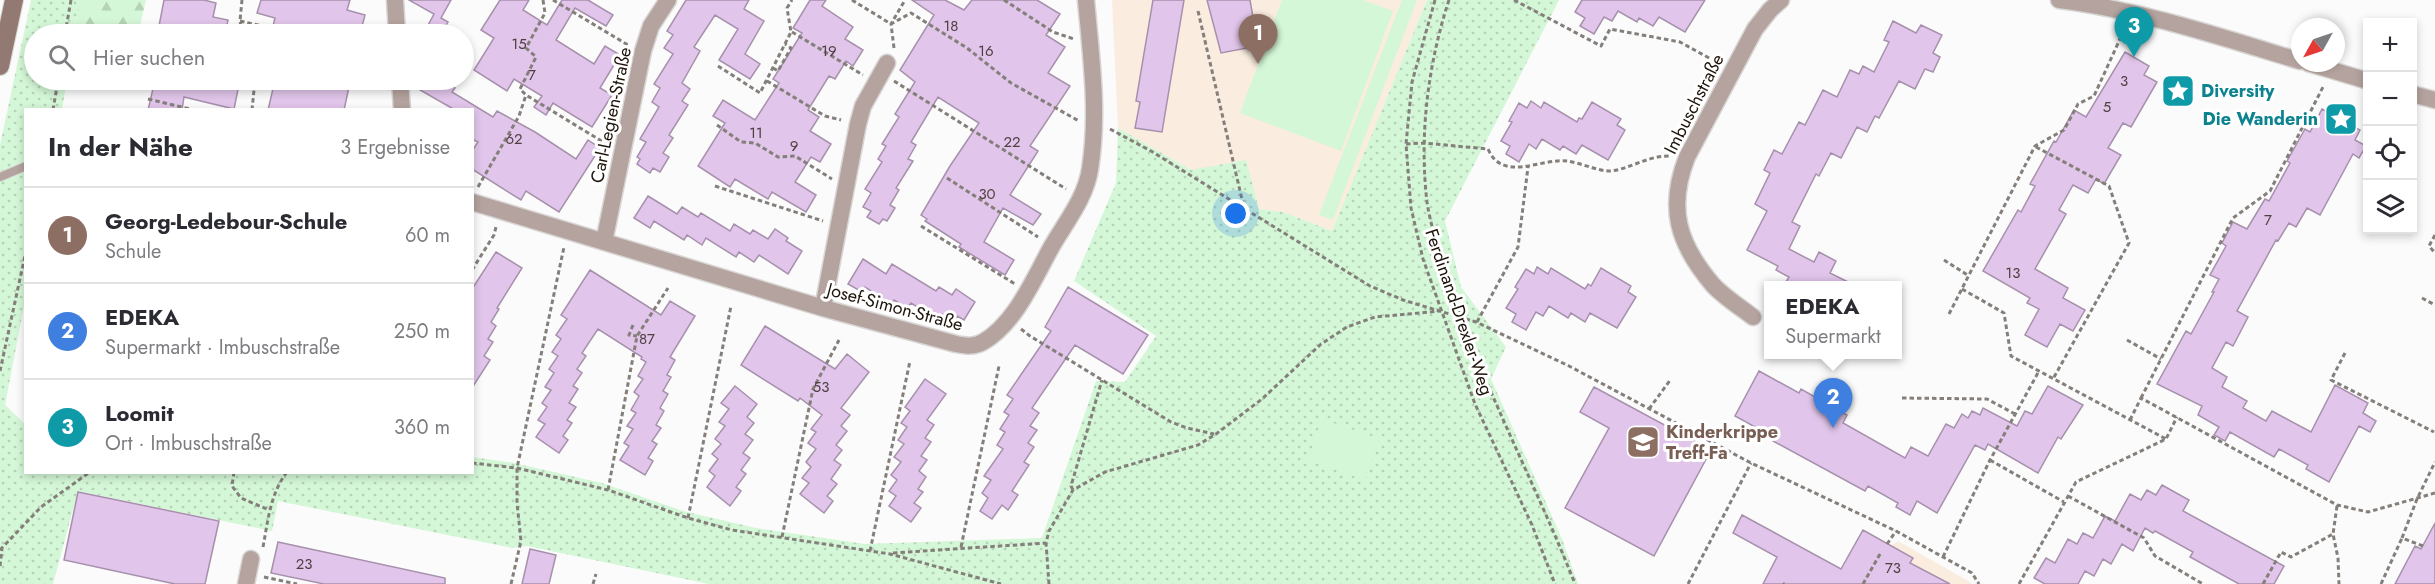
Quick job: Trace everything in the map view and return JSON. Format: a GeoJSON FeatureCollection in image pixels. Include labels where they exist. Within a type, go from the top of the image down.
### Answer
{"type":"FeatureCollection","features":[{"type":"Feature","properties":{"kind":"main road"},"geometry":{"type":"LineString","coordinates":[[0,66],[14,0]]}},
{"type":"Feature","properties":{"kind":"street"},"geometry":{"type":"LineString","coordinates":[[395,0],[396,24]]}},
{"type":"Feature","properties":{"kind":"street","name":"Carl-Legien-Straße"},"geometry":{"type":"LineString","coordinates":[[604,242],[643,51],[651,26],[668,0]]}},
{"type":"Feature","properties":{"kind":"street","name":"Josef-Simon-Straße"},"geometry":{"type":"LineString","coordinates":[[474,203],[823,308],[970,346],[982,342],[997,331],[1027,291],[1080,198],[1090,171],[1096,120],[1086,0]]}},
{"type":"Feature","properties":{"kind":"street","name":"Imbuschstraße"},"geometry":{"type":"LineString","coordinates":[[1753,317],[1714,286],[1696,260],[1681,234],[1676,211],[1677,190],[1678,179],[1687,157],[1732,71],[1755,29],[1780,0]]}},
{"type":"Feature","properties":{"kind":"street"},"geometry":{"type":"LineString","coordinates":[[2059,0],[2133,7],[2291,58]]}},
{"type":"Feature","properties":{"kind":"street"},"geometry":{"type":"LineString","coordinates":[[2338,72],[2363,80]]}},
{"type":"Feature","properties":{"kind":"street"},"geometry":{"type":"LineString","coordinates":[[823,308],[858,124],[863,106],[881,73]]}},
{"type":"Feature","properties":{"kind":"street"},"geometry":{"type":"LineString","coordinates":[[401,90],[402,108]]}},
{"type":"Feature","properties":{"kind":"street"},"geometry":{"type":"LineString","coordinates":[[2417,95],[2435,100]]}},
{"type":"Feature","properties":{"kind":"lane"},"geometry":{"type":"LineString","coordinates":[[0,177],[24,167]]}},
{"type":"Feature","properties":{"kind":"path"},"geometry":{"type":"LineString","coordinates":[[67,24],[71,0]]}},
{"type":"Feature","properties":{"kind":"path"},"geometry":{"type":"LineString","coordinates":[[240,24],[242,0]]}},
{"type":"Feature","properties":{"kind":"path"},"geometry":{"type":"LineString","coordinates":[[543,0],[545,13],[526,48],[536,57],[520,88],[526,95],[623,154]]}},
{"type":"Feature","properties":{"kind":"path"},"geometry":{"type":"LineString","coordinates":[[553,0],[630,46],[643,51]]}},
{"type":"Feature","properties":{"kind":"path"},"geometry":{"type":"LineString","coordinates":[[718,66],[760,93],[791,32],[787,8],[792,0]]}},
{"type":"Feature","properties":{"kind":"path"},"geometry":{"type":"LineString","coordinates":[[852,0],[891,24]]}},
{"type":"Feature","properties":{"kind":"path"},"geometry":{"type":"LineString","coordinates":[[881,73],[894,48],[891,24],[905,0]]}},
{"type":"Feature","properties":{"kind":"path"},"geometry":{"type":"LineString","coordinates":[[1004,0],[1053,32],[1090,44]]}},
{"type":"Feature","properties":{"kind":"path","name":"Ferdinand-Drexler-Weg"},"geometry":{"type":"LineString","coordinates":[[1435,0],[1412,82],[1406,144],[1411,208],[1423,259],[1475,404],[1532,525],[1555,584]]}},
{"type":"Feature","properties":{"kind":"path"},"geometry":{"type":"LineString","coordinates":[[1449,0],[1437,36],[1424,143],[1427,204],[1461,318],[1495,404],[1549,518],[1575,584]]}},
{"type":"Feature","properties":{"kind":"path"},"geometry":{"type":"LineString","coordinates":[[1514,0],[1601,46],[1610,29],[1680,42],[1732,71]]}},
{"type":"Feature","properties":{"kind":"path"},"geometry":{"type":"LineString","coordinates":[[1949,314],[2035,146],[2064,130],[2078,105],[2094,96],[2133,7]]}},
{"type":"Feature","properties":{"kind":"path"},"geometry":{"type":"LineString","coordinates":[[1198,11],[1244,209]]}},
{"type":"Feature","properties":{"kind":"path"},"geometry":{"type":"LineString","coordinates":[[891,24],[911,13],[967,48],[1011,83],[1077,121],[1096,120],[1370,286],[1403,300],[1476,322],[1569,366],[1751,463],[1896,531],[1972,573],[1979,584]]}},
{"type":"Feature","properties":{"kind":"path"},"geometry":{"type":"LineString","coordinates":[[240,21],[253,24]]}},
{"type":"Feature","properties":{"kind":"path"},"geometry":{"type":"LineString","coordinates":[[791,32],[881,73],[1080,198]]}},
{"type":"Feature","properties":{"kind":"path"},"geometry":{"type":"LineString","coordinates":[[773,68],[778,71],[791,48],[785,44]]}},
{"type":"Feature","properties":{"kind":"path"},"geometry":{"type":"LineString","coordinates":[[2130,420],[2233,218],[2270,190],[2331,72]]}},
{"type":"Feature","properties":{"kind":"path"},"geometry":{"type":"LineString","coordinates":[[767,81],[825,116],[858,124]]}},
{"type":"Feature","properties":{"kind":"path"},"geometry":{"type":"LineString","coordinates":[[53,108],[56,90]]}},
{"type":"Feature","properties":{"kind":"path"},"geometry":{"type":"LineString","coordinates":[[252,108],[254,90]]}},
{"type":"Feature","properties":{"kind":"path"},"geometry":{"type":"LineString","coordinates":[[474,193],[519,116],[526,95]]}},
{"type":"Feature","properties":{"kind":"path"},"geometry":{"type":"LineString","coordinates":[[148,99],[186,108]]}},
{"type":"Feature","properties":{"kind":"path"},"geometry":{"type":"LineString","coordinates":[[717,125],[741,141],[755,143],[778,157],[795,156],[847,188]]}},
{"type":"Feature","properties":{"kind":"path"},"geometry":{"type":"LineString","coordinates":[[1406,144],[1424,143],[1488,149],[1492,159],[1502,166],[1528,167],[1565,161],[1609,171],[1658,156],[1687,157]]}},
{"type":"Feature","properties":{"kind":"path"},"geometry":{"type":"LineString","coordinates":[[2035,146],[2109,186],[2129,243],[2054,379]]}},
{"type":"Feature","properties":{"kind":"path"},"geometry":{"type":"LineString","coordinates":[[1476,322],[1518,247],[1528,167]]}},
{"type":"Feature","properties":{"kind":"path"},"geometry":{"type":"LineString","coordinates":[[947,178],[1052,246]]}},
{"type":"Feature","properties":{"kind":"path"},"geometry":{"type":"LineString","coordinates":[[715,186],[839,226]]}},
{"type":"Feature","properties":{"kind":"path"},"geometry":{"type":"LineString","coordinates":[[474,267],[494,235],[501,211]]}},
{"type":"Feature","properties":{"kind":"path"},"geometry":{"type":"LineString","coordinates":[[921,226],[1027,291]]}},
{"type":"Feature","properties":{"kind":"path"},"geometry":{"type":"LineString","coordinates":[[511,584],[521,541],[517,502],[517,468],[567,231]]}},
{"type":"Feature","properties":{"kind":"path"},"geometry":{"type":"LineString","coordinates":[[2435,236],[2429,246],[2435,253]]}},
{"type":"Feature","properties":{"kind":"path"},"geometry":{"type":"LineString","coordinates":[[0,371],[24,260]]}},
{"type":"Feature","properties":{"kind":"path"},"geometry":{"type":"LineString","coordinates":[[1944,260],[1969,276]]}},
{"type":"Feature","properties":{"kind":"path"},"geometry":{"type":"LineString","coordinates":[[608,490],[637,336],[668,288]]}},
{"type":"Feature","properties":{"kind":"path"},"geometry":{"type":"LineString","coordinates":[[1962,290],[2004,313],[2011,356],[2166,439]]}},
{"type":"Feature","properties":{"kind":"path"},"geometry":{"type":"LineString","coordinates":[[2422,298],[2435,305]]}},
{"type":"Feature","properties":{"kind":"path"},"geometry":{"type":"LineString","coordinates":[[2098,299],[2103,302]]}},
{"type":"Feature","properties":{"kind":"path"},"geometry":{"type":"LineString","coordinates":[[688,518],[731,306]]}},
{"type":"Feature","properties":{"kind":"path"},"geometry":{"type":"LineString","coordinates":[[1049,584],[1046,543],[1049,531],[1073,490],[1105,472],[1198,445],[1262,399],[1321,344],[1347,327],[1375,317],[1443,311]]}},
{"type":"Feature","properties":{"kind":"path"},"geometry":{"type":"LineString","coordinates":[[1009,317],[1030,336],[1171,422],[1216,434]]}},
{"type":"Feature","properties":{"kind":"path"},"geometry":{"type":"LineString","coordinates":[[633,325],[629,335],[637,336]]}},
{"type":"Feature","properties":{"kind":"path"},"geometry":{"type":"LineString","coordinates":[[782,537],[813,388],[839,340]]}},
{"type":"Feature","properties":{"kind":"path"},"geometry":{"type":"LineString","coordinates":[[2127,340],[2161,359]]}},
{"type":"Feature","properties":{"kind":"path"},"geometry":{"type":"LineString","coordinates":[[2345,353],[2331,380],[2435,433]]}},
{"type":"Feature","properties":{"kind":"path"},"geometry":{"type":"LineString","coordinates":[[870,551],[910,361]]}},
{"type":"Feature","properties":{"kind":"path"},"geometry":{"type":"LineString","coordinates":[[961,547],[999,366]]}},
{"type":"Feature","properties":{"kind":"path"},"geometry":{"type":"LineString","coordinates":[[1943,557],[1990,460],[2039,371]]}},
{"type":"Feature","properties":{"kind":"path"},"geometry":{"type":"LineString","coordinates":[[1649,409],[1671,379]]}},
{"type":"Feature","properties":{"kind":"path"},"geometry":{"type":"LineString","coordinates":[[1073,490],[1071,486],[1102,380]]}},
{"type":"Feature","properties":{"kind":"path"},"geometry":{"type":"LineString","coordinates":[[1902,398],[1987,399],[2015,414]]}},
{"type":"Feature","properties":{"kind":"path"},"geometry":{"type":"LineString","coordinates":[[2142,398],[2337,505],[2368,512],[2435,493]]}},
{"type":"Feature","properties":{"kind":"path"},"geometry":{"type":"LineString","coordinates":[[2019,584],[2076,482],[2166,439],[2177,417]]}},
{"type":"Feature","properties":{"kind":"path"},"geometry":{"type":"LineString","coordinates":[[1990,460],[2064,503]]}},
{"type":"Feature","properties":{"kind":"path"},"geometry":{"type":"LineString","coordinates":[[2381,584],[2435,462]]}},
{"type":"Feature","properties":{"kind":"path"},"geometry":{"type":"LineString","coordinates":[[474,463],[517,468],[608,490],[688,518],[732,530],[890,554],[1001,584]]}},
{"type":"Feature","properties":{"kind":"path"},"geometry":{"type":"LineString","coordinates":[[1688,584],[1751,463]]}},
{"type":"Feature","properties":{"kind":"path"},"geometry":{"type":"LineString","coordinates":[[0,567],[1,548],[41,507],[87,474]]}},
{"type":"Feature","properties":{"kind":"path"},"geometry":{"type":"LineString","coordinates":[[234,474],[232,486],[241,498],[269,510]]}},
{"type":"Feature","properties":{"kind":"path"},"geometry":{"type":"LineString","coordinates":[[285,474],[280,481],[269,510],[263,547],[248,572],[297,584]]}},
{"type":"Feature","properties":{"kind":"path"},"geometry":{"type":"LineString","coordinates":[[2068,496],[2144,538],[2155,556],[2203,584]]}},
{"type":"Feature","properties":{"kind":"path"},"geometry":{"type":"LineString","coordinates":[[2337,505],[2333,534],[2338,558],[2339,584]]}},
{"type":"Feature","properties":{"kind":"path"},"geometry":{"type":"LineString","coordinates":[[1887,544],[1896,531]]}},
{"type":"Feature","properties":{"kind":"path"},"geometry":{"type":"LineString","coordinates":[[2264,584],[2281,552],[2291,557],[2333,534]]}},
{"type":"Feature","properties":{"kind":"path"},"geometry":{"type":"LineString","coordinates":[[2402,538],[2423,546]]}},
{"type":"Feature","properties":{"kind":"path"},"geometry":{"type":"LineString","coordinates":[[890,554],[961,547],[1046,543]]}},
{"type":"Feature","properties":{"kind":"path"},"geometry":{"type":"LineString","coordinates":[[1863,584],[1880,554]]}},
{"type":"Feature","properties":{"kind":"path"},"geometry":{"type":"LineString","coordinates":[[593,584],[596,574]]}},
{"type":"Feature","properties":{"kind":"path"},"geometry":{"type":"LineString","coordinates":[[2191,584],[2194,579]]}},
{"type":"Feature","properties":{"kind":"shaded area"},"geometry":{"type":"Polygon","coordinates":[[[1112,0],[1427,0],[1332,231],[1283,212],[1259,209],[1118,128],[1112,0]]]}},
{"type":"Feature","properties":{"kind":"shaded area"},"geometry":{"type":"Polygon","coordinates":[[[1898,541],[1971,584],[1870,584],[1892,545],[1898,541]]]}},
{"type":"Feature","properties":{"kind":"green space"},"geometry":{"type":"Polygon","coordinates":[[[31,0],[79,0],[75,24],[26,24],[31,0]]]}},
{"type":"Feature","properties":{"kind":"green space"},"geometry":{"type":"Polygon","coordinates":[[[79,0],[146,0],[140,24],[75,24],[79,0]]]}},
{"type":"Feature","properties":{"kind":"green space"},"geometry":{"type":"Polygon","coordinates":[[[1282,0],[1363,0],[1393,11],[1341,151],[1240,113],[1282,0]]]}},
{"type":"Feature","properties":{"kind":"green space"},"geometry":{"type":"Polygon","coordinates":[[[1402,0],[1417,0],[1333,220],[1319,215],[1402,0]]]}},
{"type":"Feature","properties":{"kind":"green space"},"geometry":{"type":"Polygon","coordinates":[[[1427,0],[1559,0],[1445,221],[1461,287],[1506,347],[1491,379],[1562,539],[1578,584],[709,584],[527,546],[512,548],[278,501],[272,531],[78,491],[53,584],[0,584],[0,145],[24,33],[24,90],[65,90],[62,108],[24,108],[24,306],[5,405],[24,423],[24,474],[474,474],[474,457],[514,463],[602,483],[683,511],[756,528],[865,544],[1042,538],[1096,381],[1125,382],[1156,336],[1074,281],[1116,183],[1118,128],[1191,170],[1246,160],[1259,209],[1283,212],[1332,231],[1427,0]]]}},
{"type":"Feature","properties":{"kind":"green space"},"geometry":{"type":"Polygon","coordinates":[[[1322,419],[1379,439],[1365,480],[1308,460],[1322,419]]]}},
{"type":"Feature","properties":{"kind":"building"},"geometry":{"type":"Polygon","coordinates":[[[164,0],[204,0],[216,3],[213,17],[228,20],[227,24],[159,24],[164,0]]]}},
{"type":"Feature","properties":{"kind":"building"},"geometry":{"type":"Polygon","coordinates":[[[261,0],[350,0],[347,10],[365,15],[363,24],[274,24],[275,18],[257,13],[261,0]]]}},
{"type":"Feature","properties":{"kind":"building"},"geometry":{"type":"Polygon","coordinates":[[[409,0],[451,0],[441,18],[448,22],[447,24],[429,24],[434,14],[409,0]]]}},
{"type":"Feature","properties":{"kind":"building"},"geometry":{"type":"Polygon","coordinates":[[[500,0],[529,0],[523,10],[547,25],[562,0],[588,0],[613,15],[606,26],[575,8],[556,40],[594,64],[605,46],[620,55],[600,88],[612,95],[592,127],[553,103],[546,115],[534,107],[542,96],[514,79],[507,91],[474,70],[494,38],[481,30],[500,0]]]}},
{"type":"Feature","properties":{"kind":"building"},"geometry":{"type":"Polygon","coordinates":[[[686,0],[749,0],[744,9],[764,21],[745,54],[760,64],[750,79],[719,60],[738,29],[715,15],[694,47],[700,51],[682,83],[690,89],[682,101],[688,105],[669,135],[673,138],[663,153],[669,157],[660,172],[653,168],[650,173],[637,164],[640,159],[637,157],[646,142],[640,139],[659,107],[652,102],[660,88],[654,84],[673,54],[664,48],[673,35],[667,31],[686,0]]]}},
{"type":"Feature","properties":{"kind":"building"},"geometry":{"type":"Polygon","coordinates":[[[810,0],[826,0],[822,6],[853,27],[845,39],[863,50],[853,66],[846,61],[835,79],[829,76],[808,110],[819,117],[810,131],[831,144],[820,162],[811,157],[795,182],[816,195],[806,212],[772,192],[768,199],[735,179],[730,187],[698,166],[725,123],[713,116],[723,100],[755,120],[779,83],[773,79],[802,33],[793,28],[810,0]]]}},
{"type":"Feature","properties":{"kind":"building"},"geometry":{"type":"Polygon","coordinates":[[[912,0],[945,0],[964,10],[972,0],[1037,0],[1060,14],[1046,35],[1065,47],[1048,73],[1070,86],[1030,146],[1038,151],[1010,195],[1041,214],[1033,225],[1003,208],[984,242],[1014,260],[1005,275],[959,247],[961,244],[925,221],[927,219],[921,215],[979,123],[938,97],[911,142],[916,145],[908,159],[913,161],[896,188],[899,190],[890,205],[895,208],[887,221],[883,219],[879,224],[867,217],[871,211],[863,207],[871,193],[865,189],[882,162],[878,159],[886,146],[882,144],[899,117],[895,114],[915,82],[900,70],[934,15],[912,0]]]}},
{"type":"Feature","properties":{"kind":"building"},"geometry":{"type":"Polygon","coordinates":[[[1153,0],[1184,0],[1162,132],[1135,128],[1140,102],[1136,101],[1153,0]]]}},
{"type":"Feature","properties":{"kind":"building"},"geometry":{"type":"Polygon","coordinates":[[[1207,0],[1250,0],[1258,46],[1221,53],[1207,0]]]}},
{"type":"Feature","properties":{"kind":"building"},"geometry":{"type":"Polygon","coordinates":[[[1582,0],[1705,0],[1685,32],[1659,17],[1653,26],[1639,18],[1637,22],[1618,11],[1612,21],[1604,17],[1594,34],[1580,26],[1585,18],[1575,12],[1582,0]]]}},
{"type":"Feature","properties":{"kind":"building"},"geometry":{"type":"Polygon","coordinates":[[[1893,21],[1916,33],[1921,25],[1942,35],[1933,53],[1940,57],[1933,72],[1925,69],[1915,89],[1899,81],[1879,118],[1875,116],[1867,132],[1857,127],[1841,158],[1831,153],[1819,176],[1816,174],[1792,222],[1800,226],[1789,249],[1814,262],[1819,252],[1836,261],[1830,273],[1846,281],[1786,281],[1789,277],[1776,270],[1778,266],[1747,250],[1767,211],[1755,204],[1770,173],[1764,170],[1774,150],[1782,154],[1799,122],[1805,125],[1823,90],[1837,97],[1850,70],[1859,74],[1863,66],[1874,72],[1889,42],[1884,40],[1893,21]]]}},
{"type":"Feature","properties":{"kind":"building"},"geometry":{"type":"Polygon","coordinates":[[[2125,52],[2149,66],[2144,75],[2157,82],[2131,127],[2123,123],[2108,148],[2121,155],[2104,184],[2096,179],[2088,193],[2073,185],[2059,210],[2066,214],[2035,269],[2068,288],[2063,298],[2085,310],[2073,331],[2060,324],[2047,347],[2025,335],[2039,309],[2027,303],[2030,298],[1983,271],[2018,210],[2021,212],[2035,186],[2030,184],[2074,110],[2086,117],[2125,52]]]}},
{"type":"Feature","properties":{"kind":"building"},"geometry":{"type":"Polygon","coordinates":[[[153,90],[238,90],[234,108],[184,97],[182,108],[148,108],[153,90]]]}},
{"type":"Feature","properties":{"kind":"building"},"geometry":{"type":"Polygon","coordinates":[[[273,90],[348,90],[344,108],[268,108],[273,90]]]}},
{"type":"Feature","properties":{"kind":"building"},"geometry":{"type":"Polygon","coordinates":[[[420,90],[454,90],[452,92],[493,117],[497,111],[576,159],[588,140],[600,148],[559,212],[526,191],[521,200],[474,170],[474,148],[478,142],[474,140],[474,108],[452,108],[420,90]]]}},
{"type":"Feature","properties":{"kind":"building"},"geometry":{"type":"Polygon","coordinates":[[[1531,101],[1541,108],[1544,102],[1577,122],[1579,118],[1582,119],[1592,102],[1621,119],[1617,125],[1625,130],[1608,160],[1582,145],[1576,154],[1563,146],[1560,150],[1542,139],[1536,149],[1529,144],[1519,162],[1506,154],[1510,146],[1501,141],[1512,122],[1509,121],[1519,103],[1527,108],[1531,101]]]}},
{"type":"Feature","properties":{"kind":"building"},"geometry":{"type":"Polygon","coordinates":[[[2322,109],[2360,130],[2355,140],[2363,144],[2363,151],[2359,158],[2353,154],[2320,215],[2307,208],[2296,227],[2289,223],[2278,241],[2276,240],[2237,311],[2248,317],[2233,346],[2226,342],[2212,368],[2227,377],[2222,387],[2247,401],[2243,408],[2266,421],[2272,411],[2311,432],[2335,385],[2368,403],[2363,413],[2376,421],[2370,432],[2359,426],[2329,482],[2306,469],[2308,465],[2279,449],[2274,457],[2230,432],[2225,441],[2214,435],[2219,427],[2198,415],[2202,406],[2157,384],[2186,331],[2191,334],[2214,292],[2212,292],[2219,279],[2210,275],[2226,246],[2222,243],[2233,222],[2247,229],[2265,199],[2269,201],[2305,129],[2310,132],[2322,109]]]}},
{"type":"Feature","properties":{"kind":"building"},"geometry":{"type":"Polygon","coordinates":[[[648,196],[677,214],[682,207],[698,217],[701,213],[730,231],[734,224],[750,234],[753,230],[768,239],[775,229],[788,238],[786,241],[802,251],[788,274],[759,255],[754,262],[739,252],[736,257],[706,238],[702,245],[687,235],[684,240],[654,221],[650,228],[634,218],[648,196]]]}},
{"type":"Feature","properties":{"kind":"building"},"geometry":{"type":"Polygon","coordinates":[[[496,252],[522,268],[491,322],[496,326],[488,339],[493,342],[484,356],[490,360],[474,385],[474,286],[496,252]]]}},
{"type":"Feature","properties":{"kind":"building"},"geometry":{"type":"Polygon","coordinates":[[[863,259],[886,274],[892,264],[936,291],[939,287],[952,295],[956,289],[975,302],[964,320],[957,316],[954,322],[942,314],[938,320],[911,303],[907,308],[894,300],[891,304],[865,287],[862,292],[848,284],[863,259]]]}},
{"type":"Feature","properties":{"kind":"building"},"geometry":{"type":"Polygon","coordinates":[[[1537,267],[1548,274],[1551,268],[1585,289],[1588,284],[1591,286],[1601,268],[1631,286],[1628,292],[1636,297],[1617,328],[1590,313],[1585,322],[1571,313],[1568,318],[1549,306],[1543,316],[1536,312],[1526,330],[1512,322],[1516,314],[1506,308],[1518,289],[1515,287],[1526,269],[1534,274],[1537,267]]]}},
{"type":"Feature","properties":{"kind":"building"},"geometry":{"type":"Polygon","coordinates":[[[590,270],[661,315],[670,301],[695,316],[670,357],[675,360],[667,375],[671,377],[663,391],[668,394],[660,408],[664,411],[656,425],[661,428],[652,441],[657,444],[648,458],[653,461],[645,475],[620,460],[629,446],[624,443],[633,429],[627,426],[636,413],[631,410],[639,396],[634,392],[643,379],[638,376],[646,362],[641,359],[642,357],[598,329],[582,353],[586,356],[577,369],[582,373],[573,386],[578,389],[569,403],[576,407],[567,420],[572,423],[563,436],[568,440],[559,453],[536,437],[545,424],[538,420],[547,407],[542,403],[551,390],[545,387],[554,373],[549,369],[558,356],[552,352],[561,339],[556,335],[567,319],[561,315],[590,270]]]}},
{"type":"Feature","properties":{"kind":"building"},"geometry":{"type":"Polygon","coordinates":[[[1068,287],[1148,335],[1123,374],[1075,345],[1032,408],[1039,413],[1030,426],[1037,430],[1028,443],[1034,447],[1024,462],[1029,465],[1012,491],[1018,495],[1008,510],[1002,505],[992,519],[980,511],[988,498],[982,493],[991,480],[984,476],[1003,449],[997,445],[1005,432],[1000,429],[1009,415],[1004,412],[1013,399],[1007,395],[1051,331],[1045,327],[1068,287]]]}},
{"type":"Feature","properties":{"kind":"building"},"geometry":{"type":"Polygon","coordinates":[[[765,326],[835,369],[847,354],[869,372],[841,408],[850,415],[841,426],[847,431],[836,445],[842,450],[834,460],[841,465],[831,479],[837,484],[827,496],[833,501],[824,513],[800,494],[809,483],[802,478],[811,467],[806,462],[816,449],[808,443],[816,432],[811,429],[822,415],[800,398],[798,401],[741,365],[765,326]]]}},
{"type":"Feature","properties":{"kind":"building"},"geometry":{"type":"Polygon","coordinates":[[[1759,371],[1799,393],[1801,389],[1847,415],[1843,423],[1905,458],[1911,447],[1928,456],[1946,424],[1954,428],[1962,414],[1968,418],[1972,411],[1980,415],[1983,408],[2017,426],[2025,411],[2032,414],[2048,386],[2083,405],[2061,439],[2058,437],[2038,473],[1988,444],[1985,450],[1975,445],[1937,513],[1917,501],[1910,515],[1896,507],[1898,503],[1868,486],[1865,491],[1773,441],[1775,438],[1735,416],[1759,371]]]}},
{"type":"Feature","properties":{"kind":"building"},"geometry":{"type":"Polygon","coordinates":[[[925,379],[946,394],[927,420],[934,425],[925,438],[931,442],[921,456],[927,460],[919,471],[926,477],[918,489],[923,492],[914,503],[921,508],[911,522],[889,506],[896,496],[889,491],[897,480],[891,475],[901,462],[894,457],[904,444],[898,440],[907,427],[901,423],[910,411],[905,407],[925,379]]]}},
{"type":"Feature","properties":{"kind":"building"},"geometry":{"type":"Polygon","coordinates":[[[735,386],[757,404],[747,417],[754,423],[745,434],[753,440],[743,453],[750,458],[741,470],[746,474],[736,487],[741,491],[730,506],[707,487],[715,476],[709,471],[718,459],[712,454],[721,444],[715,439],[725,426],[719,422],[729,409],[721,403],[735,386]]]}},
{"type":"Feature","properties":{"kind":"building"},"geometry":{"type":"Polygon","coordinates":[[[1594,387],[1711,450],[1654,556],[1565,508],[1609,428],[1580,412],[1594,387]]]}},
{"type":"Feature","properties":{"kind":"building"},"geometry":{"type":"Polygon","coordinates":[[[2162,485],[2189,500],[2183,511],[2284,566],[2274,584],[2239,584],[2190,557],[2193,552],[2145,528],[2133,551],[2122,544],[2111,564],[2103,559],[2094,576],[2085,571],[2078,584],[2045,584],[2034,578],[2046,558],[2055,563],[2068,539],[2077,544],[2083,533],[2093,538],[2105,516],[2115,521],[2130,494],[2141,500],[2147,490],[2156,495],[2162,485]]]}},
{"type":"Feature","properties":{"kind":"building"},"geometry":{"type":"Polygon","coordinates":[[[78,492],[219,521],[205,584],[175,584],[64,560],[78,492]]]}},
{"type":"Feature","properties":{"kind":"building"},"geometry":{"type":"Polygon","coordinates":[[[1742,515],[1841,569],[1863,530],[1913,558],[1910,563],[1950,584],[1763,584],[1777,557],[1733,533],[1742,515]]]}},
{"type":"Feature","properties":{"kind":"building"},"geometry":{"type":"Polygon","coordinates":[[[2435,523],[2435,584],[2395,584],[2415,546],[2421,549],[2435,523]]]}},
{"type":"Feature","properties":{"kind":"building"},"geometry":{"type":"Polygon","coordinates":[[[278,542],[445,578],[445,584],[324,584],[271,573],[278,542]]]}},
{"type":"Feature","properties":{"kind":"building"},"geometry":{"type":"Polygon","coordinates":[[[530,549],[556,555],[549,584],[522,584],[530,549]]]}},
{"type":"Feature","properties":{"kind":"place","name":"Loomit"},"geometry":{"type":"Point","coordinates":[2134,57]}},
{"type":"Feature","properties":{"kind":"place","name":"Georg-Ledebour-Schule"},"geometry":{"type":"Point","coordinates":[1258,64]}},
{"type":"Feature","properties":{"kind":"place","name":"Diversity"},"geometry":{"type":"Point","coordinates":[2178,91]}},
{"type":"Feature","properties":{"kind":"place","name":"Die Wanderin"},"geometry":{"type":"Point","coordinates":[2341,119]}},
{"type":"Feature","properties":{"kind":"place","name":"EDEKA"},"geometry":{"type":"Point","coordinates":[1833,428]}},
{"type":"Feature","properties":{"kind":"place","name":"Kinderkrippe Treff-Fa"},"geometry":{"type":"Point","coordinates":[1643,442]}}]}
